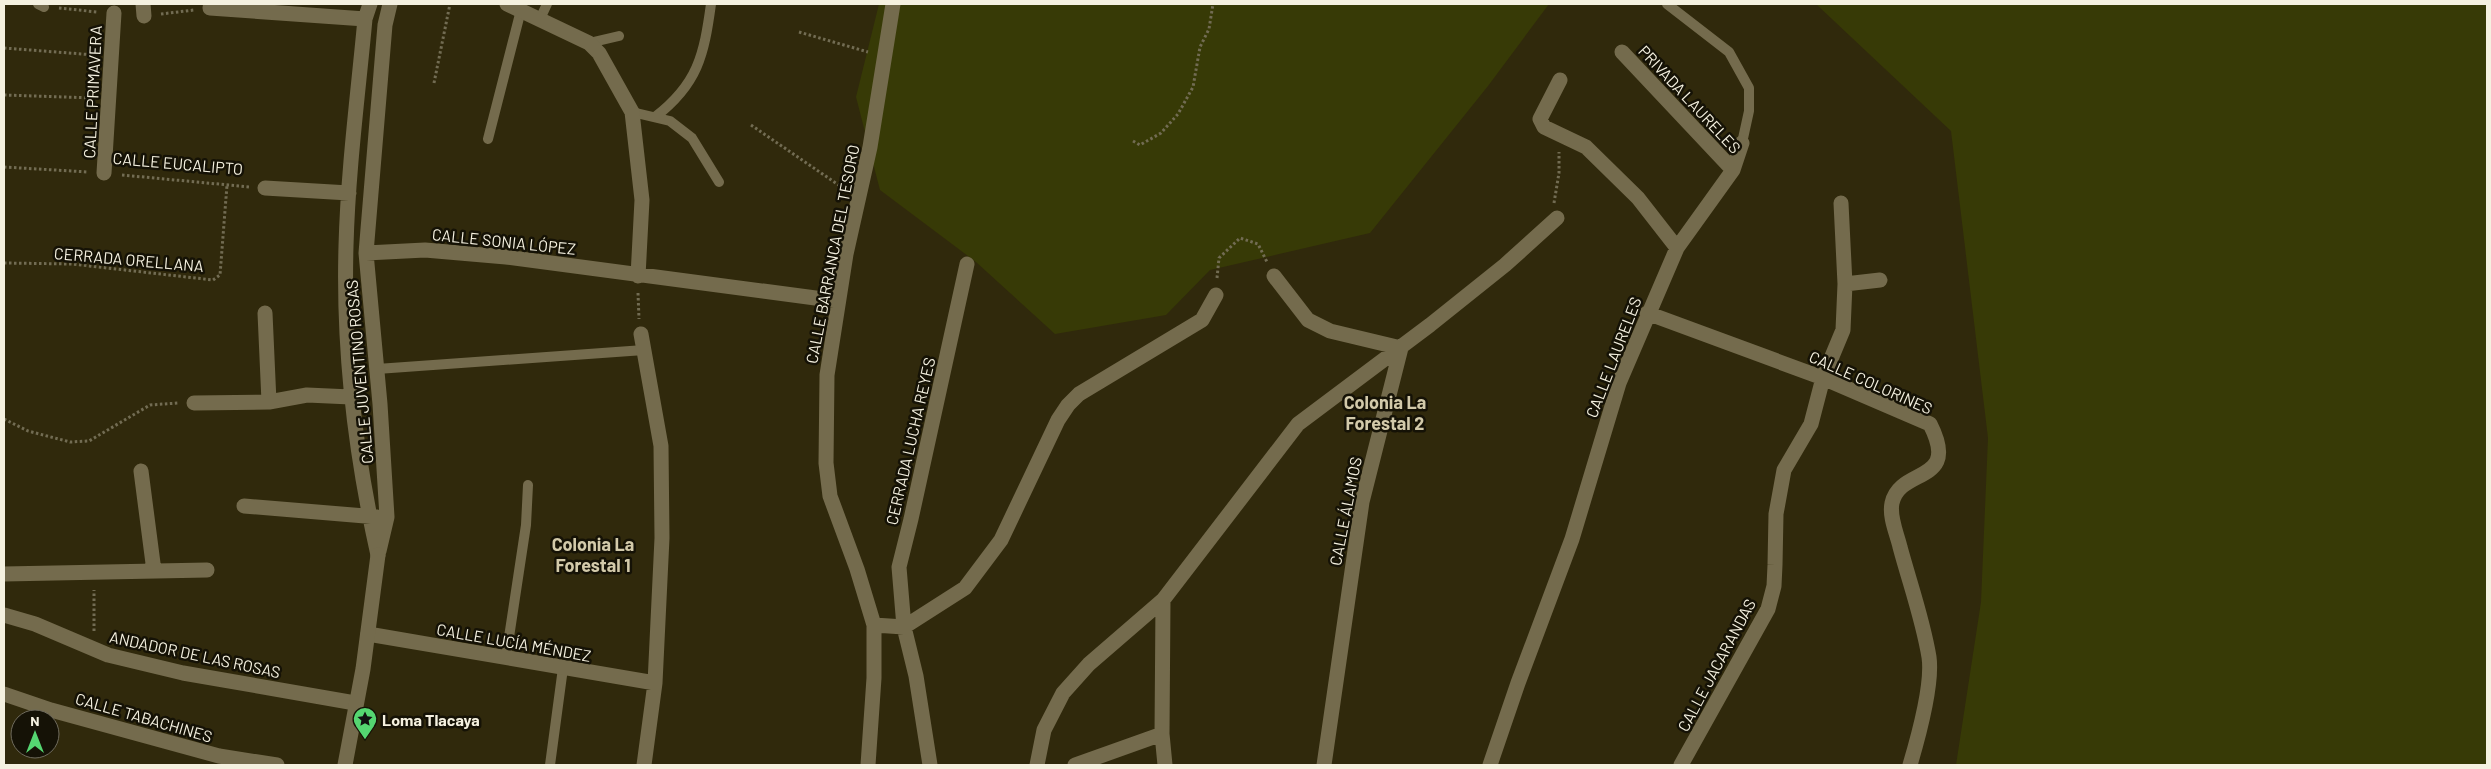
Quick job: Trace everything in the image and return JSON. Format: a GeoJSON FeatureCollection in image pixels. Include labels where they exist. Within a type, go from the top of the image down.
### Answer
{"type":"FeatureCollection","features":[{"type":"Feature","properties":{"kind":"street","name":"CALLE JUVENTINO ROSAS"},"geometry":{"type":"LineString","coordinates":[[370,4],[366,19],[349,192],[345,298],[351,397],[369,516],[378,555]]}},
{"type":"Feature","properties":{"kind":"street","name":"CALLE JUVENTINO ROSAS"},"geometry":{"type":"LineString","coordinates":[[345,765],[368,634],[378,555],[387,517],[366,253],[385,25],[390,4]]}},
{"type":"Feature","properties":{"kind":"street","name":"CALLE BARRANCA DEL TESORO"},"geometry":{"type":"LineString","coordinates":[[868,765],[874,678],[874,625],[858,569],[830,496],[826,463],[827,375],[838,301],[857,198],[870,147],[893,4]]}},
{"type":"Feature","properties":{"kind":"street"},"geometry":{"type":"LineString","coordinates":[[514,7],[589,43],[599,54],[632,112],[642,200],[638,276]]}},
{"type":"Feature","properties":{"kind":"street"},"geometry":{"type":"LineString","coordinates":[[210,8],[366,19]]}},
{"type":"Feature","properties":{"kind":"street","name":"CALLE PRIMAVERA"},"geometry":{"type":"LineString","coordinates":[[104,173],[114,13]]}},
{"type":"Feature","properties":{"kind":"street","name":"PRIVADA LAURELES"},"geometry":{"type":"LineString","coordinates":[[1622,52],[1733,170]]}},
{"type":"Feature","properties":{"kind":"street"},"geometry":{"type":"LineString","coordinates":[[1560,80],[1540,119],[1544,127],[1586,147],[1638,198],[1677,248]]}},
{"type":"Feature","properties":{"kind":"street","name":"CALLE LAURELES"},"geometry":{"type":"LineString","coordinates":[[1490,765],[1518,683],[1572,539],[1619,383],[1647,313],[1677,248],[1733,170],[1742,143]]}},
{"type":"Feature","properties":{"kind":"street"},"geometry":{"type":"LineString","coordinates":[[265,188],[349,192]]}},
{"type":"Feature","properties":{"kind":"street","name":"CALLE JACARANDAS"},"geometry":{"type":"LineString","coordinates":[[1681,765],[1768,609],[1774,586],[1776,514],[1779,489],[1784,470],[1811,424],[1823,378],[1843,330],[1845,284],[1841,203]]}},
{"type":"Feature","properties":{"kind":"street"},"geometry":{"type":"LineString","coordinates":[[1037,765],[1044,730],[1063,693],[1089,664],[1163,600],[1298,424],[1401,348],[1505,265],[1557,218]]}},
{"type":"Feature","properties":{"kind":"street","name":"CALLE SONIA LÓPEZ"},"geometry":{"type":"LineString","coordinates":[[366,253],[425,250],[488,255],[838,301]]}},
{"type":"Feature","properties":{"kind":"street","name":"CERRADA LUCHA REYES"},"geometry":{"type":"LineString","coordinates":[[930,765],[916,676],[904,627],[899,567],[967,264]]}},
{"type":"Feature","properties":{"kind":"street"},"geometry":{"type":"LineString","coordinates":[[1274,276],[1308,320],[1330,331],[1401,348]]}},
{"type":"Feature","properties":{"kind":"street"},"geometry":{"type":"LineString","coordinates":[[1845,284],[1880,280]]}},
{"type":"Feature","properties":{"kind":"street"},"geometry":{"type":"LineString","coordinates":[[874,625],[904,627],[965,588],[1001,540],[1068,405],[1079,394],[1202,320],[1216,295]]}},
{"type":"Feature","properties":{"kind":"street"},"geometry":{"type":"LineString","coordinates":[[265,313],[269,402]]}},
{"type":"Feature","properties":{"kind":"street","name":"CALLE COLORINES"},"geometry":{"type":"LineString","coordinates":[[1647,313],[1823,378],[1930,424],[1938,440],[1940,453],[1935,465],[1896,494],[1891,504],[1894,527],[1918,608],[1929,660],[1920,732],[1910,765]]}},
{"type":"Feature","properties":{"kind":"street"},"geometry":{"type":"LineString","coordinates":[[641,334],[661,446],[662,538],[654,683],[644,765]]}},
{"type":"Feature","properties":{"kind":"street","name":"CALLE ÁLAMOS"},"geometry":{"type":"LineString","coordinates":[[1324,765],[1362,502],[1401,348]]}},
{"type":"Feature","properties":{"kind":"street"},"geometry":{"type":"LineString","coordinates":[[194,402],[269,402],[307,395],[351,397]]}},
{"type":"Feature","properties":{"kind":"street"},"geometry":{"type":"LineString","coordinates":[[141,471],[154,571]]}},
{"type":"Feature","properties":{"kind":"street"},"geometry":{"type":"LineString","coordinates":[[244,506],[387,517]]}},
{"type":"Feature","properties":{"kind":"street"},"geometry":{"type":"LineString","coordinates":[[4,574],[207,570]]}},
{"type":"Feature","properties":{"kind":"street"},"geometry":{"type":"LineString","coordinates":[[1163,600],[1162,734],[1165,765]]}},
{"type":"Feature","properties":{"kind":"street","name":"ANDADOR DE LAS ROSAS"},"geometry":{"type":"LineString","coordinates":[[4,615],[35,624],[108,655],[183,672],[355,703]]}},
{"type":"Feature","properties":{"kind":"street","name":"CALLE LUCÍA MÉNDEZ"},"geometry":{"type":"LineString","coordinates":[[368,634],[654,683]]}},
{"type":"Feature","properties":{"kind":"street","name":"CALLE TABACHINES"},"geometry":{"type":"LineString","coordinates":[[4,694],[52,710],[219,756],[277,765]]}},
{"type":"Feature","properties":{"kind":"street"},"geometry":{"type":"LineString","coordinates":[[1076,765],[1162,734]]}},
{"type":"Feature","properties":{"kind":"lane"},"geometry":{"type":"LineString","coordinates":[[540,19],[547,4]]}},
{"type":"Feature","properties":{"kind":"lane"},"geometry":{"type":"LineString","coordinates":[[655,117],[671,105],[685,88],[703,56],[711,4]]}},
{"type":"Feature","properties":{"kind":"lane","name":"CALLE LAURELES"},"geometry":{"type":"LineString","coordinates":[[1666,4],[1729,52],[1750,88],[1749,111],[1742,143]]}},
{"type":"Feature","properties":{"kind":"lane"},"geometry":{"type":"LineString","coordinates":[[488,139],[514,7]]}},
{"type":"Feature","properties":{"kind":"lane"},"geometry":{"type":"LineString","coordinates":[[589,43],[619,36]]}},
{"type":"Feature","properties":{"kind":"lane"},"geometry":{"type":"LineString","coordinates":[[632,112],[670,121],[692,138],[720,182]]}},
{"type":"Feature","properties":{"kind":"lane"},"geometry":{"type":"LineString","coordinates":[[376,369],[644,350]]}},
{"type":"Feature","properties":{"kind":"lane"},"geometry":{"type":"LineString","coordinates":[[506,657],[526,524],[528,486]]}},
{"type":"Feature","properties":{"kind":"lane"},"geometry":{"type":"LineString","coordinates":[[550,765],[563,668]]}},
{"type":"Feature","properties":{"kind":"path"},"geometry":{"type":"LineString","coordinates":[[434,83],[450,4]]}},
{"type":"Feature","properties":{"kind":"path"},"geometry":{"type":"LineString","coordinates":[[1133,141],[1140,145],[1161,133],[1178,114],[1193,87],[1200,47],[1209,30],[1213,4]]}},
{"type":"Feature","properties":{"kind":"path"},"geometry":{"type":"LineString","coordinates":[[799,32],[884,56]]}},
{"type":"Feature","properties":{"kind":"path"},"geometry":{"type":"LineString","coordinates":[[4,48],[112,56]]}},
{"type":"Feature","properties":{"kind":"path"},"geometry":{"type":"LineString","coordinates":[[4,95],[109,98]]}},
{"type":"Feature","properties":{"kind":"path"},"geometry":{"type":"LineString","coordinates":[[751,125],[857,198]]}},
{"type":"Feature","properties":{"kind":"path"},"geometry":{"type":"LineString","coordinates":[[1553,199],[1559,173],[1559,134]]}},
{"type":"Feature","properties":{"kind":"path","name":"CALLE EUCALIPTO"},"geometry":{"type":"LineString","coordinates":[[4,166],[265,188]]}},
{"type":"Feature","properties":{"kind":"path","name":"CERRADA ORELLANA"},"geometry":{"type":"LineString","coordinates":[[4,264],[72,264],[213,280],[220,276],[226,185]]}},
{"type":"Feature","properties":{"kind":"path"},"geometry":{"type":"LineString","coordinates":[[1216,295],[1218,258],[1240,238],[1258,244],[1274,276]]}},
{"type":"Feature","properties":{"kind":"path"},"geometry":{"type":"LineString","coordinates":[[638,276],[641,334]]}},
{"type":"Feature","properties":{"kind":"path"},"geometry":{"type":"LineString","coordinates":[[4,419],[28,431],[70,442],[90,441],[150,405],[194,402]]}},
{"type":"Feature","properties":{"kind":"path"},"geometry":{"type":"LineString","coordinates":[[93,649],[94,573]]}},
{"type":"Feature","properties":{"kind":"shaded area"},"geometry":{"type":"Polygon","coordinates":[[[879,4],[1549,4],[1488,86],[1370,233],[1210,270],[1166,315],[1055,334],[976,262],[880,190],[856,97],[879,4]]]}},
{"type":"Feature","properties":{"kind":"shaded area"},"geometry":{"type":"Polygon","coordinates":[[[1816,4],[2487,4],[2487,765],[1956,765],[1981,602],[1988,438],[1951,131],[1816,4]]]}},
{"type":"Feature","properties":{"kind":"place","name":"Loma Tlacaya"},"geometry":{"type":"Point","coordinates":[365,740]}},
{"type":"Feature","properties":{"kind":"district","name":"Colonia La Forestal 2"},"geometry":{"type":"Point","coordinates":[1385,412]}},
{"type":"Feature","properties":{"kind":"district","name":"Colonia La Forestal 1"},"geometry":{"type":"Point","coordinates":[593,554]}}]}
